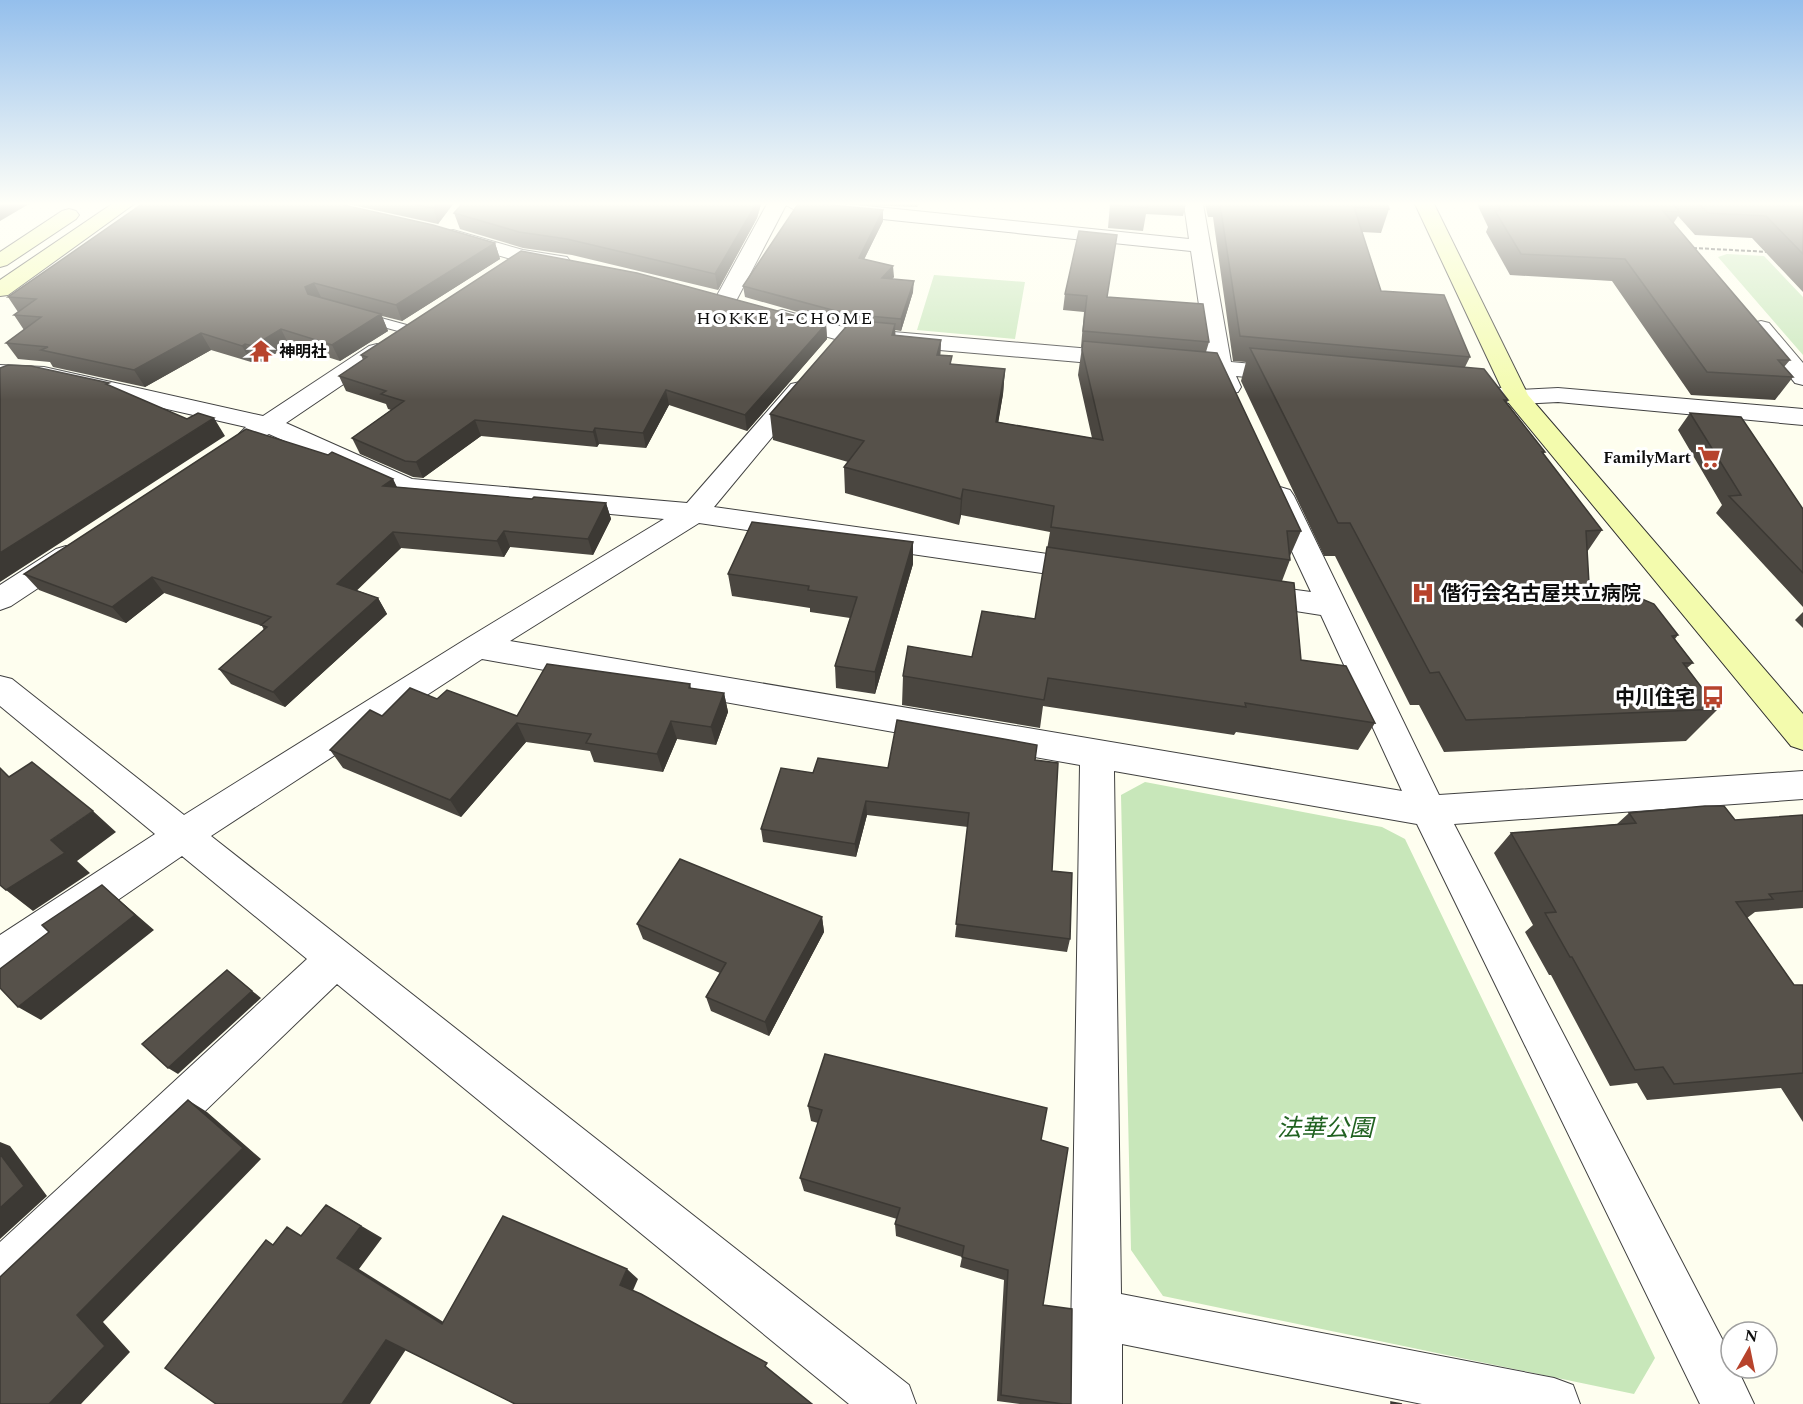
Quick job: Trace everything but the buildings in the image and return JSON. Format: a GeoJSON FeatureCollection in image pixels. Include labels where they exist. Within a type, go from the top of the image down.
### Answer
{"type":"FeatureCollection","features":[{"type":"Feature","properties":{"kind":"street"},"geometry":{"type":"LineString","coordinates":[[0,290],[30,270]]}},
{"type":"Feature","properties":{"kind":"street"},"geometry":{"type":"LineString","coordinates":[[493,274],[500,270]]}},
{"type":"Feature","properties":{"kind":"street"},"geometry":{"type":"LineString","coordinates":[[733,270],[714,298],[846,335],[1303,376]]}},
{"type":"Feature","properties":{"kind":"street"},"geometry":{"type":"LineString","coordinates":[[1205,270],[1220,368],[1240,411]]}},
{"type":"Feature","properties":{"kind":"street"},"geometry":{"type":"LineString","coordinates":[[1456,270],[1517,397],[1803,737]]}},
{"type":"Feature","properties":{"kind":"street"},"geometry":{"type":"LineString","coordinates":[[1744,309],[1803,378]]}},
{"type":"Feature","properties":{"kind":"street"},"geometry":{"type":"LineString","coordinates":[[228,450],[418,324]]}},
{"type":"Feature","properties":{"kind":"street"},"geometry":{"type":"LineString","coordinates":[[0,958],[184,834],[477,647],[694,513],[846,335]]}},
{"type":"Feature","properties":{"kind":"street"},"geometry":{"type":"LineString","coordinates":[[0,372],[44,374],[267,424],[406,487],[694,513],[1118,575]]}},
{"type":"Feature","properties":{"kind":"street"},"geometry":{"type":"LineString","coordinates":[[1469,392],[1517,397],[1558,395],[1803,417]]}},
{"type":"Feature","properties":{"kind":"street"},"geometry":{"type":"LineString","coordinates":[[1265,465],[1429,811],[1728,1404]]}},
{"type":"Feature","properties":{"kind":"street"},"geometry":{"type":"LineString","coordinates":[[0,599],[89,541]]}},
{"type":"Feature","properties":{"kind":"street"},"geometry":{"type":"LineString","coordinates":[[1224,590],[1330,606]]}},
{"type":"Feature","properties":{"kind":"street"},"geometry":{"type":"LineString","coordinates":[[477,647],[1429,811],[1803,785]]}},
{"type":"Feature","properties":{"kind":"street"},"geometry":{"type":"LineString","coordinates":[[0,688],[890,1404]]}},
{"type":"Feature","properties":{"kind":"street"},"geometry":{"type":"LineString","coordinates":[[1096,1404],[1097,755]]}},
{"type":"Feature","properties":{"kind":"street"},"geometry":{"type":"LineString","coordinates":[[0,1275],[336,958]]}},
{"type":"Feature","properties":{"kind":"street"},"geometry":{"type":"LineString","coordinates":[[1096,1314],[1554,1404]]}},
{"type":"Feature","properties":{"kind":"lane"},"geometry":{"type":"LineString","coordinates":[[343,311],[418,324]]}},
{"type":"Feature","properties":{"kind":"green space"},"geometry":{"type":"Polygon","coordinates":[[[1729,270],[1777,270],[1803,297],[1803,355],[1729,270]]]}},
{"type":"Feature","properties":{"kind":"green space"},"geometry":{"type":"Polygon","coordinates":[[[934,275],[1025,282],[1015,339],[917,330],[934,275]]]}},
{"type":"Feature","properties":{"kind":"green space","name":"法華公園"},"geometry":{"type":"Polygon","coordinates":[[[1145,782],[1382,827],[1405,839],[1655,1358],[1634,1394],[1163,1296],[1131,1250],[1121,795],[1145,782]]]}},
{"type":"Feature","properties":{"kind":"place","name":"神明社"},"geometry":{"type":"Point","coordinates":[261,351]}},
{"type":"Feature","properties":{"kind":"place","name":"FamilyMart"},"geometry":{"type":"Point","coordinates":[1709,457]}},
{"type":"Feature","properties":{"kind":"place","name":"偕行会名古屋共立病院"},"geometry":{"type":"Point","coordinates":[1423,593]}},
{"type":"Feature","properties":{"kind":"place","name":"中川住宅"},"geometry":{"type":"Point","coordinates":[1713,697]}},
{"type":"Feature","properties":{"kind":"district","name":"HOKKE 1-CHOME"},"geometry":{"type":"Point","coordinates":[785,318]}}]}
